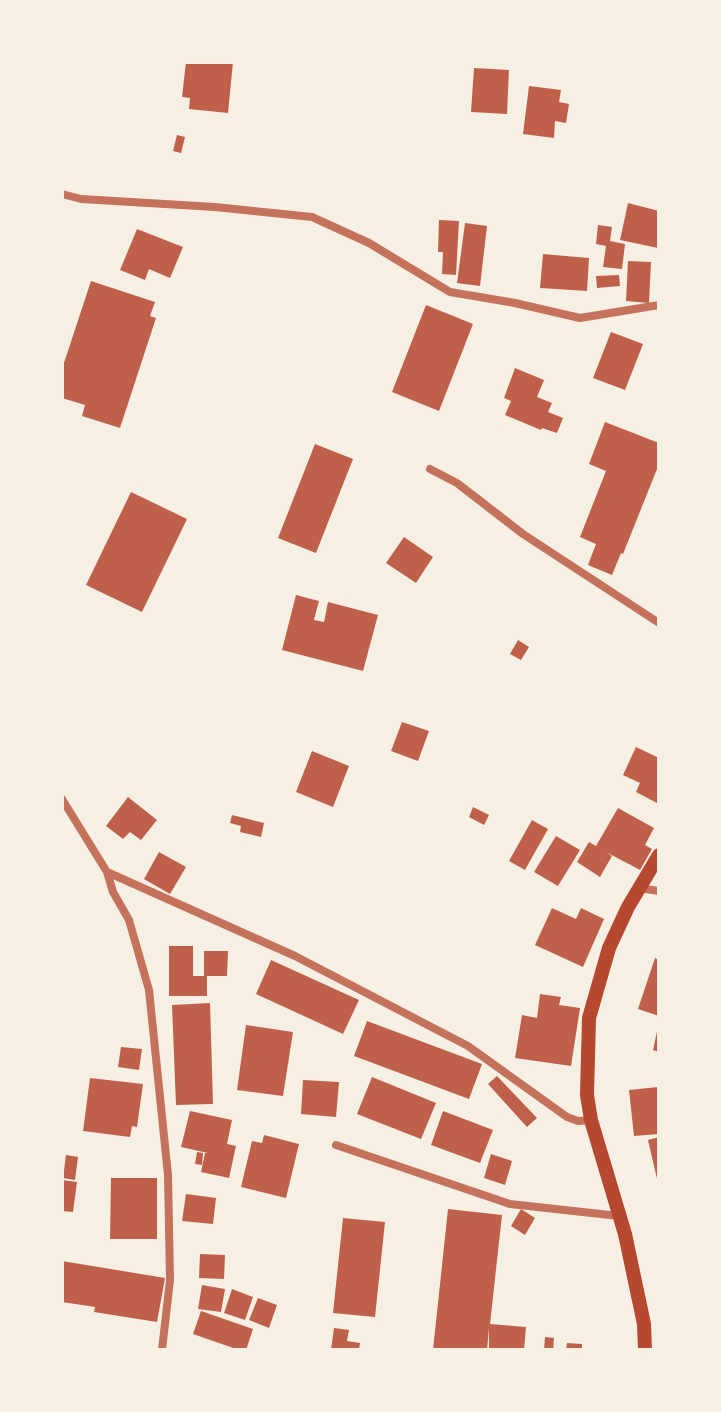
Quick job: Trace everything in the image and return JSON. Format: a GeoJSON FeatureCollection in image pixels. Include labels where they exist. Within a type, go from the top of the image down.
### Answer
{"type":"FeatureCollection","features":[{"type":"Feature","properties":{"kind":"main road"},"geometry":{"type":"LineString","coordinates":[[645,1350],[644,1324],[619,1216],[591,1120],[587,1095],[589,1018],[609,948],[659,855]]}},
{"type":"Feature","properties":{"kind":"street"},"geometry":{"type":"LineString","coordinates":[[62,194],[81,199],[215,207],[312,217],[369,243],[450,292],[580,318],[659,305]]}},
{"type":"Feature","properties":{"kind":"street"},"geometry":{"type":"LineString","coordinates":[[430,469],[457,483],[523,534],[659,623]]}},
{"type":"Feature","properties":{"kind":"street"},"geometry":{"type":"LineString","coordinates":[[62,799],[107,872],[113,892],[129,920],[149,990],[168,1175],[170,1280],[162,1350]]}},
{"type":"Feature","properties":{"kind":"street"},"geometry":{"type":"LineString","coordinates":[[107,872],[308,963],[468,1046],[567,1117],[578,1121],[591,1120]]}},
{"type":"Feature","properties":{"kind":"street"},"geometry":{"type":"LineString","coordinates":[[639,888],[659,891]]}},
{"type":"Feature","properties":{"kind":"street"},"geometry":{"type":"LineString","coordinates":[[336,1145],[510,1204],[619,1216]]}},
{"type":"Feature","properties":{"kind":"building"},"geometry":{"type":"Polygon","coordinates":[[[186,62],[233,62],[228,113],[189,109],[190,98],[182,97],[186,62]]]}},
{"type":"Feature","properties":{"kind":"building"},"geometry":{"type":"Polygon","coordinates":[[[474,68],[509,70],[507,114],[471,112],[474,68]]]}},
{"type":"Feature","properties":{"kind":"building"},"geometry":{"type":"Polygon","coordinates":[[[529,86],[561,90],[559,102],[569,104],[566,123],[555,121],[554,138],[523,134],[529,86]]]}},
{"type":"Feature","properties":{"kind":"building"},"geometry":{"type":"Polygon","coordinates":[[[177,135],[185,137],[181,153],[173,151],[177,135]]]}},
{"type":"Feature","properties":{"kind":"building"},"geometry":{"type":"Polygon","coordinates":[[[628,203],[659,211],[658,248],[620,240],[628,203]]]}},
{"type":"Feature","properties":{"kind":"building"},"geometry":{"type":"Polygon","coordinates":[[[439,220],[459,221],[456,275],[442,274],[443,252],[438,252],[439,220]]]}},
{"type":"Feature","properties":{"kind":"building"},"geometry":{"type":"Polygon","coordinates":[[[465,223],[487,226],[480,286],[457,283],[465,223]]]}},
{"type":"Feature","properties":{"kind":"building"},"geometry":{"type":"Polygon","coordinates":[[[598,225],[612,227],[610,241],[625,244],[622,269],[603,267],[606,246],[596,244],[598,225]]]}},
{"type":"Feature","properties":{"kind":"building"},"geometry":{"type":"Polygon","coordinates":[[[137,229],[183,247],[170,278],[149,269],[145,280],[120,270],[137,229]]]}},
{"type":"Feature","properties":{"kind":"building"},"geometry":{"type":"Polygon","coordinates":[[[543,254],[589,258],[587,291],[540,288],[543,254]]]}},
{"type":"Feature","properties":{"kind":"building"},"geometry":{"type":"Polygon","coordinates":[[[628,261],[651,262],[649,303],[626,301],[628,261]]]}},
{"type":"Feature","properties":{"kind":"building"},"geometry":{"type":"Polygon","coordinates":[[[619,275],[620,286],[597,288],[596,276],[619,275]]]}},
{"type":"Feature","properties":{"kind":"building"},"geometry":{"type":"Polygon","coordinates":[[[91,281],[155,302],[150,316],[156,318],[120,428],[82,416],[85,405],[62,398],[62,369],[91,281]]]}},
{"type":"Feature","properties":{"kind":"building"},"geometry":{"type":"Polygon","coordinates":[[[426,305],[473,324],[439,411],[392,392],[426,305]]]}},
{"type":"Feature","properties":{"kind":"building"},"geometry":{"type":"Polygon","coordinates":[[[611,332],[643,344],[625,390],[593,378],[611,332]]]}},
{"type":"Feature","properties":{"kind":"building"},"geometry":{"type":"Polygon","coordinates":[[[515,368],[544,380],[537,397],[552,403],[548,412],[563,418],[557,433],[505,415],[511,401],[504,398],[515,368]]]}},
{"type":"Feature","properties":{"kind":"building"},"geometry":{"type":"Polygon","coordinates":[[[605,422],[659,443],[659,464],[612,575],[588,565],[596,544],[580,537],[606,471],[589,464],[605,422]]]}},
{"type":"Feature","properties":{"kind":"building"},"geometry":{"type":"Polygon","coordinates":[[[315,444],[353,459],[316,553],[278,538],[315,444]]]}},
{"type":"Feature","properties":{"kind":"building"},"geometry":{"type":"Polygon","coordinates":[[[131,492],[187,519],[142,612],[86,585],[131,492]]]}},
{"type":"Feature","properties":{"kind":"building"},"geometry":{"type":"Polygon","coordinates":[[[404,537],[433,557],[416,583],[386,563],[404,537]]]}},
{"type":"Feature","properties":{"kind":"building"},"geometry":{"type":"Polygon","coordinates":[[[296,595],[319,601],[314,620],[324,622],[328,602],[378,615],[363,671],[282,650],[296,595]]]}},
{"type":"Feature","properties":{"kind":"building"},"geometry":{"type":"Polygon","coordinates":[[[518,640],[529,647],[521,660],[510,654],[518,640]]]}},
{"type":"Feature","properties":{"kind":"building"},"geometry":{"type":"Polygon","coordinates":[[[402,722],[429,731],[418,761],[391,751],[402,722]]]}},
{"type":"Feature","properties":{"kind":"building"},"geometry":{"type":"Polygon","coordinates":[[[636,747],[659,758],[659,804],[636,792],[640,783],[623,775],[636,747]]]}},
{"type":"Feature","properties":{"kind":"building"},"geometry":{"type":"Polygon","coordinates":[[[312,751],[349,766],[333,807],[296,792],[312,751]]]}},
{"type":"Feature","properties":{"kind":"building"},"geometry":{"type":"Polygon","coordinates":[[[128,797],[157,820],[141,840],[130,832],[123,839],[106,826],[128,797]]]}},
{"type":"Feature","properties":{"kind":"building"},"geometry":{"type":"Polygon","coordinates":[[[473,807],[489,815],[484,825],[469,817],[473,807]]]}},
{"type":"Feature","properties":{"kind":"building"},"geometry":{"type":"Polygon","coordinates":[[[618,808],[654,828],[645,845],[652,849],[640,870],[606,852],[612,856],[600,877],[577,862],[589,842],[596,846],[618,808]]]}},
{"type":"Feature","properties":{"kind":"building"},"geometry":{"type":"Polygon","coordinates":[[[232,815],[264,823],[261,837],[240,832],[241,826],[230,823],[232,815]]]}},
{"type":"Feature","properties":{"kind":"building"},"geometry":{"type":"Polygon","coordinates":[[[532,820],[548,829],[525,870],[509,861],[532,820]]]}},
{"type":"Feature","properties":{"kind":"building"},"geometry":{"type":"Polygon","coordinates":[[[556,836],[580,850],[558,886],[534,872],[556,836]]]}},
{"type":"Feature","properties":{"kind":"building"},"geometry":{"type":"Polygon","coordinates":[[[159,852],[186,867],[170,894],[144,879],[159,852]]]}},
{"type":"Feature","properties":{"kind":"building"},"geometry":{"type":"Polygon","coordinates":[[[552,908],[576,919],[581,908],[604,919],[583,967],[535,945],[552,908]]]}},
{"type":"Feature","properties":{"kind":"building"},"geometry":{"type":"Polygon","coordinates":[[[169,946],[193,946],[193,976],[204,976],[204,951],[228,951],[227,976],[207,976],[207,996],[169,996],[169,946]]]}},
{"type":"Feature","properties":{"kind":"building"},"geometry":{"type":"Polygon","coordinates":[[[655,958],[659,960],[659,1016],[638,1009],[655,958]]]}},
{"type":"Feature","properties":{"kind":"building"},"geometry":{"type":"Polygon","coordinates":[[[271,960],[359,1000],[343,1034],[256,994],[271,960]]]}},
{"type":"Feature","properties":{"kind":"building"},"geometry":{"type":"Polygon","coordinates":[[[540,994],[561,997],[559,1005],[580,1008],[571,1066],[515,1058],[522,1015],[537,1018],[540,994]]]}},
{"type":"Feature","properties":{"kind":"building"},"geometry":{"type":"Polygon","coordinates":[[[210,1003],[213,1104],[176,1105],[172,1005],[210,1003]]]}},
{"type":"Feature","properties":{"kind":"building"},"geometry":{"type":"Polygon","coordinates":[[[367,1021],[482,1064],[469,1099],[354,1056],[367,1021]]]}},
{"type":"Feature","properties":{"kind":"building"},"geometry":{"type":"Polygon","coordinates":[[[246,1025],[293,1032],[283,1096],[237,1090],[246,1025]]]}},
{"type":"Feature","properties":{"kind":"building"},"geometry":{"type":"Polygon","coordinates":[[[659,1027],[659,1052],[653,1050],[659,1027]]]}},
{"type":"Feature","properties":{"kind":"building"},"geometry":{"type":"Polygon","coordinates":[[[121,1047],[142,1049],[139,1070],[118,1067],[121,1047]]]}},
{"type":"Feature","properties":{"kind":"building"},"geometry":{"type":"Polygon","coordinates":[[[497,1076],[537,1118],[527,1127],[488,1084],[497,1076]]]}},
{"type":"Feature","properties":{"kind":"building"},"geometry":{"type":"Polygon","coordinates":[[[372,1077],[436,1103],[421,1139],[357,1114],[372,1077]]]}},
{"type":"Feature","properties":{"kind":"building"},"geometry":{"type":"Polygon","coordinates":[[[90,1078],[143,1084],[137,1127],[132,1126],[130,1137],[83,1131],[90,1078]]]}},
{"type":"Feature","properties":{"kind":"building"},"geometry":{"type":"Polygon","coordinates":[[[303,1080],[339,1082],[336,1117],[301,1114],[303,1080]]]}},
{"type":"Feature","properties":{"kind":"building"},"geometry":{"type":"Polygon","coordinates":[[[658,1087],[659,1134],[634,1136],[629,1090],[658,1087]]]}},
{"type":"Feature","properties":{"kind":"building"},"geometry":{"type":"Polygon","coordinates":[[[190,1111],[232,1120],[227,1144],[236,1146],[229,1178],[201,1172],[205,1153],[208,1153],[181,1147],[190,1111]]]}},
{"type":"Feature","properties":{"kind":"building"},"geometry":{"type":"Polygon","coordinates":[[[443,1111],[493,1130],[480,1163],[431,1145],[443,1111]]]}},
{"type":"Feature","properties":{"kind":"building"},"geometry":{"type":"Polygon","coordinates":[[[264,1135],[299,1144],[286,1198],[241,1187],[252,1141],[262,1143],[264,1135]]]}},
{"type":"Feature","properties":{"kind":"building"},"geometry":{"type":"Polygon","coordinates":[[[659,1137],[659,1183],[658,1183],[648,1140],[659,1137]]]}},
{"type":"Feature","properties":{"kind":"building"},"geometry":{"type":"Polygon","coordinates":[[[197,1152],[203,1153],[202,1165],[195,1164],[197,1152]]]}},
{"type":"Feature","properties":{"kind":"building"},"geometry":{"type":"Polygon","coordinates":[[[491,1154],[512,1161],[505,1185],[484,1178],[491,1154]]]}},
{"type":"Feature","properties":{"kind":"building"},"geometry":{"type":"Polygon","coordinates":[[[66,1155],[78,1157],[75,1180],[63,1178],[66,1155]]]}},
{"type":"Feature","properties":{"kind":"building"},"geometry":{"type":"Polygon","coordinates":[[[111,1178],[157,1178],[157,1239],[110,1239],[111,1178]]]}},
{"type":"Feature","properties":{"kind":"building"},"geometry":{"type":"Polygon","coordinates":[[[62,1180],[77,1182],[73,1212],[62,1211],[62,1180]]]}},
{"type":"Feature","properties":{"kind":"building"},"geometry":{"type":"Polygon","coordinates":[[[186,1194],[216,1198],[213,1224],[182,1221],[186,1194]]]}},
{"type":"Feature","properties":{"kind":"building"},"geometry":{"type":"Polygon","coordinates":[[[448,1209],[502,1215],[490,1324],[526,1327],[524,1350],[489,1350],[489,1328],[487,1350],[433,1350],[448,1209]]]}},
{"type":"Feature","properties":{"kind":"building"},"geometry":{"type":"Polygon","coordinates":[[[521,1209],[535,1218],[525,1235],[511,1226],[521,1209]]]}},
{"type":"Feature","properties":{"kind":"building"},"geometry":{"type":"Polygon","coordinates":[[[343,1218],[385,1222],[375,1317],[333,1313],[343,1218]]]}},
{"type":"Feature","properties":{"kind":"building"},"geometry":{"type":"Polygon","coordinates":[[[200,1254],[225,1255],[224,1279],[199,1278],[200,1254]]]}},
{"type":"Feature","properties":{"kind":"building"},"geometry":{"type":"Polygon","coordinates":[[[62,1261],[165,1278],[157,1322],[94,1312],[95,1307],[62,1302],[62,1261]]]}},
{"type":"Feature","properties":{"kind":"building"},"geometry":{"type":"Polygon","coordinates":[[[202,1285],[225,1289],[221,1312],[198,1309],[202,1285]]]}},
{"type":"Feature","properties":{"kind":"building"},"geometry":{"type":"Polygon","coordinates":[[[232,1289],[253,1297],[245,1320],[224,1313],[232,1289]]]}},
{"type":"Feature","properties":{"kind":"building"},"geometry":{"type":"Polygon","coordinates":[[[258,1298],[277,1305],[269,1328],[249,1320],[258,1298]]]}},
{"type":"Feature","properties":{"kind":"building"},"geometry":{"type":"Polygon","coordinates":[[[201,1311],[253,1329],[246,1350],[193,1334],[201,1311]]]}},
{"type":"Feature","properties":{"kind":"building"},"geometry":{"type":"Polygon","coordinates":[[[334,1328],[349,1330],[347,1341],[360,1343],[359,1350],[331,1350],[334,1328]]]}},
{"type":"Feature","properties":{"kind":"building"},"geometry":{"type":"Polygon","coordinates":[[[545,1337],[554,1338],[553,1350],[544,1350],[545,1337]]]}},
{"type":"Feature","properties":{"kind":"building"},"geometry":{"type":"Polygon","coordinates":[[[567,1343],[582,1344],[582,1350],[566,1350],[567,1343]]]}}]}
